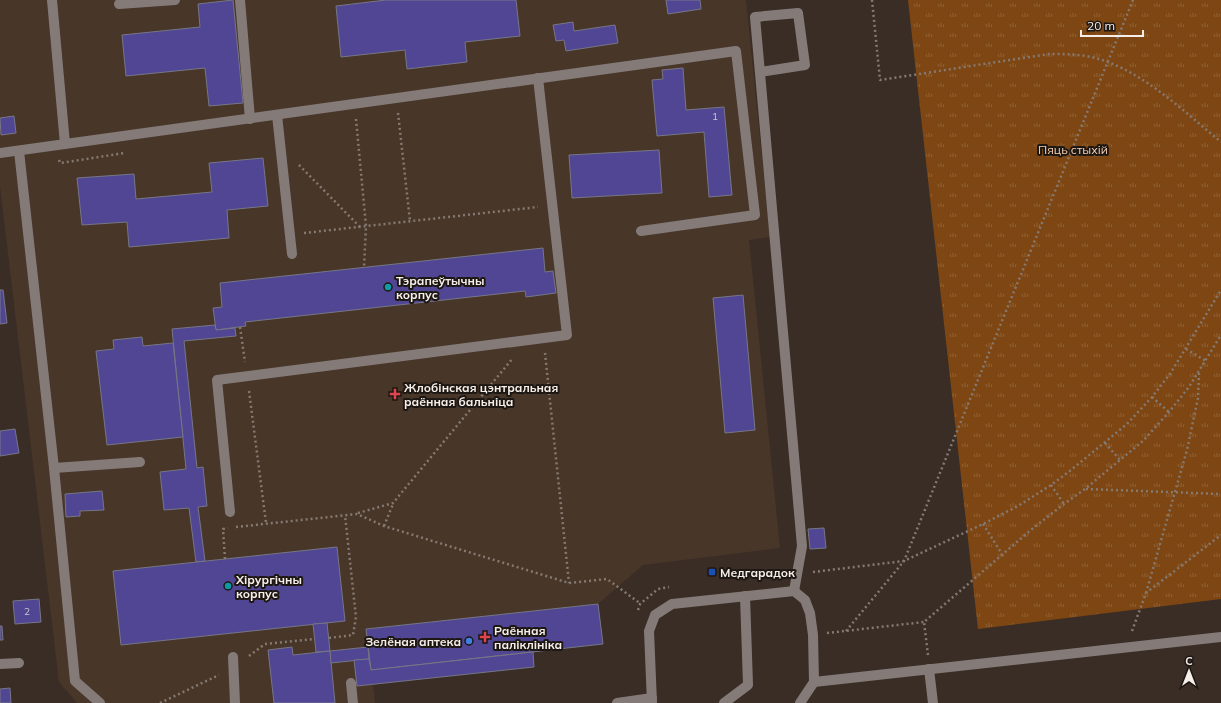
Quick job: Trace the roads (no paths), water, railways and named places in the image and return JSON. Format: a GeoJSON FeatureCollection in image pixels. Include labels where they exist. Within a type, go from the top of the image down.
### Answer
{"type":"FeatureCollection","features":[{"type":"Feature","properties":{"kind":"street"},"geometry":{"type":"LineString","coordinates":[[52,0],[65,144]]}},
{"type":"Feature","properties":{"kind":"street"},"geometry":{"type":"LineString","coordinates":[[119,4],[176,0]]}},
{"type":"Feature","properties":{"kind":"street"},"geometry":{"type":"LineString","coordinates":[[240,0],[250,119]]}},
{"type":"Feature","properties":{"kind":"street"},"geometry":{"type":"LineString","coordinates":[[760,72],[805,65],[798,13],[755,17],[802,546],[794,591]]}},
{"type":"Feature","properties":{"kind":"street"},"geometry":{"type":"LineString","coordinates":[[0,153],[736,51],[755,215],[641,231]]}},
{"type":"Feature","properties":{"kind":"street"},"geometry":{"type":"LineString","coordinates":[[230,512],[217,380],[567,336],[538,78]]}},
{"type":"Feature","properties":{"kind":"street"},"geometry":{"type":"LineString","coordinates":[[277,115],[292,254]]}},
{"type":"Feature","properties":{"kind":"street"},"geometry":{"type":"LineString","coordinates":[[19,151],[54,468],[75,680],[100,703]]}},
{"type":"Feature","properties":{"kind":"street"},"geometry":{"type":"LineString","coordinates":[[54,468],[140,462]]}},
{"type":"Feature","properties":{"kind":"street"},"geometry":{"type":"LineString","coordinates":[[617,703],[652,701],[649,631],[655,616],[672,604],[794,591],[805,600],[810,613],[813,635],[814,682],[800,703]]}},
{"type":"Feature","properties":{"kind":"street"},"geometry":{"type":"LineString","coordinates":[[724,703],[748,685],[745,596]]}},
{"type":"Feature","properties":{"kind":"street"},"geometry":{"type":"LineString","coordinates":[[814,682],[1221,637]]}},
{"type":"Feature","properties":{"kind":"street"},"geometry":{"type":"LineString","coordinates":[[233,657],[235,703]]}},
{"type":"Feature","properties":{"kind":"street"},"geometry":{"type":"LineString","coordinates":[[0,664],[19,663]]}},
{"type":"Feature","properties":{"kind":"street"},"geometry":{"type":"LineString","coordinates":[[929,669],[933,703]]}},
{"type":"Feature","properties":{"kind":"street"},"geometry":{"type":"LineString","coordinates":[[351,683],[352,703]]}},
{"type":"Feature","properties":{"kind":"place","name":"Тэрапеўтычны корпус"},"geometry":{"type":"Point","coordinates":[388,287]}},
{"type":"Feature","properties":{"kind":"place","name":"Жлобінская цэнтральная раённая бальніца"},"geometry":{"type":"Point","coordinates":[395,394]}},
{"type":"Feature","properties":{"kind":"place","name":"Медгарадок"},"geometry":{"type":"Point","coordinates":[712,572]}},
{"type":"Feature","properties":{"kind":"place","name":"Хірургічны корпус"},"geometry":{"type":"Point","coordinates":[228,586]}},
{"type":"Feature","properties":{"kind":"place","name":"Раённая паліклініка"},"geometry":{"type":"Point","coordinates":[485,637]}},
{"type":"Feature","properties":{"kind":"place","name":"Зелёная аптека"},"geometry":{"type":"Point","coordinates":[469,641]}},
{"type":"Feature","properties":{"kind":"park label","name":"Пяць стыхій"},"geometry":{"type":"Point","coordinates":[1073,149]}}]}
